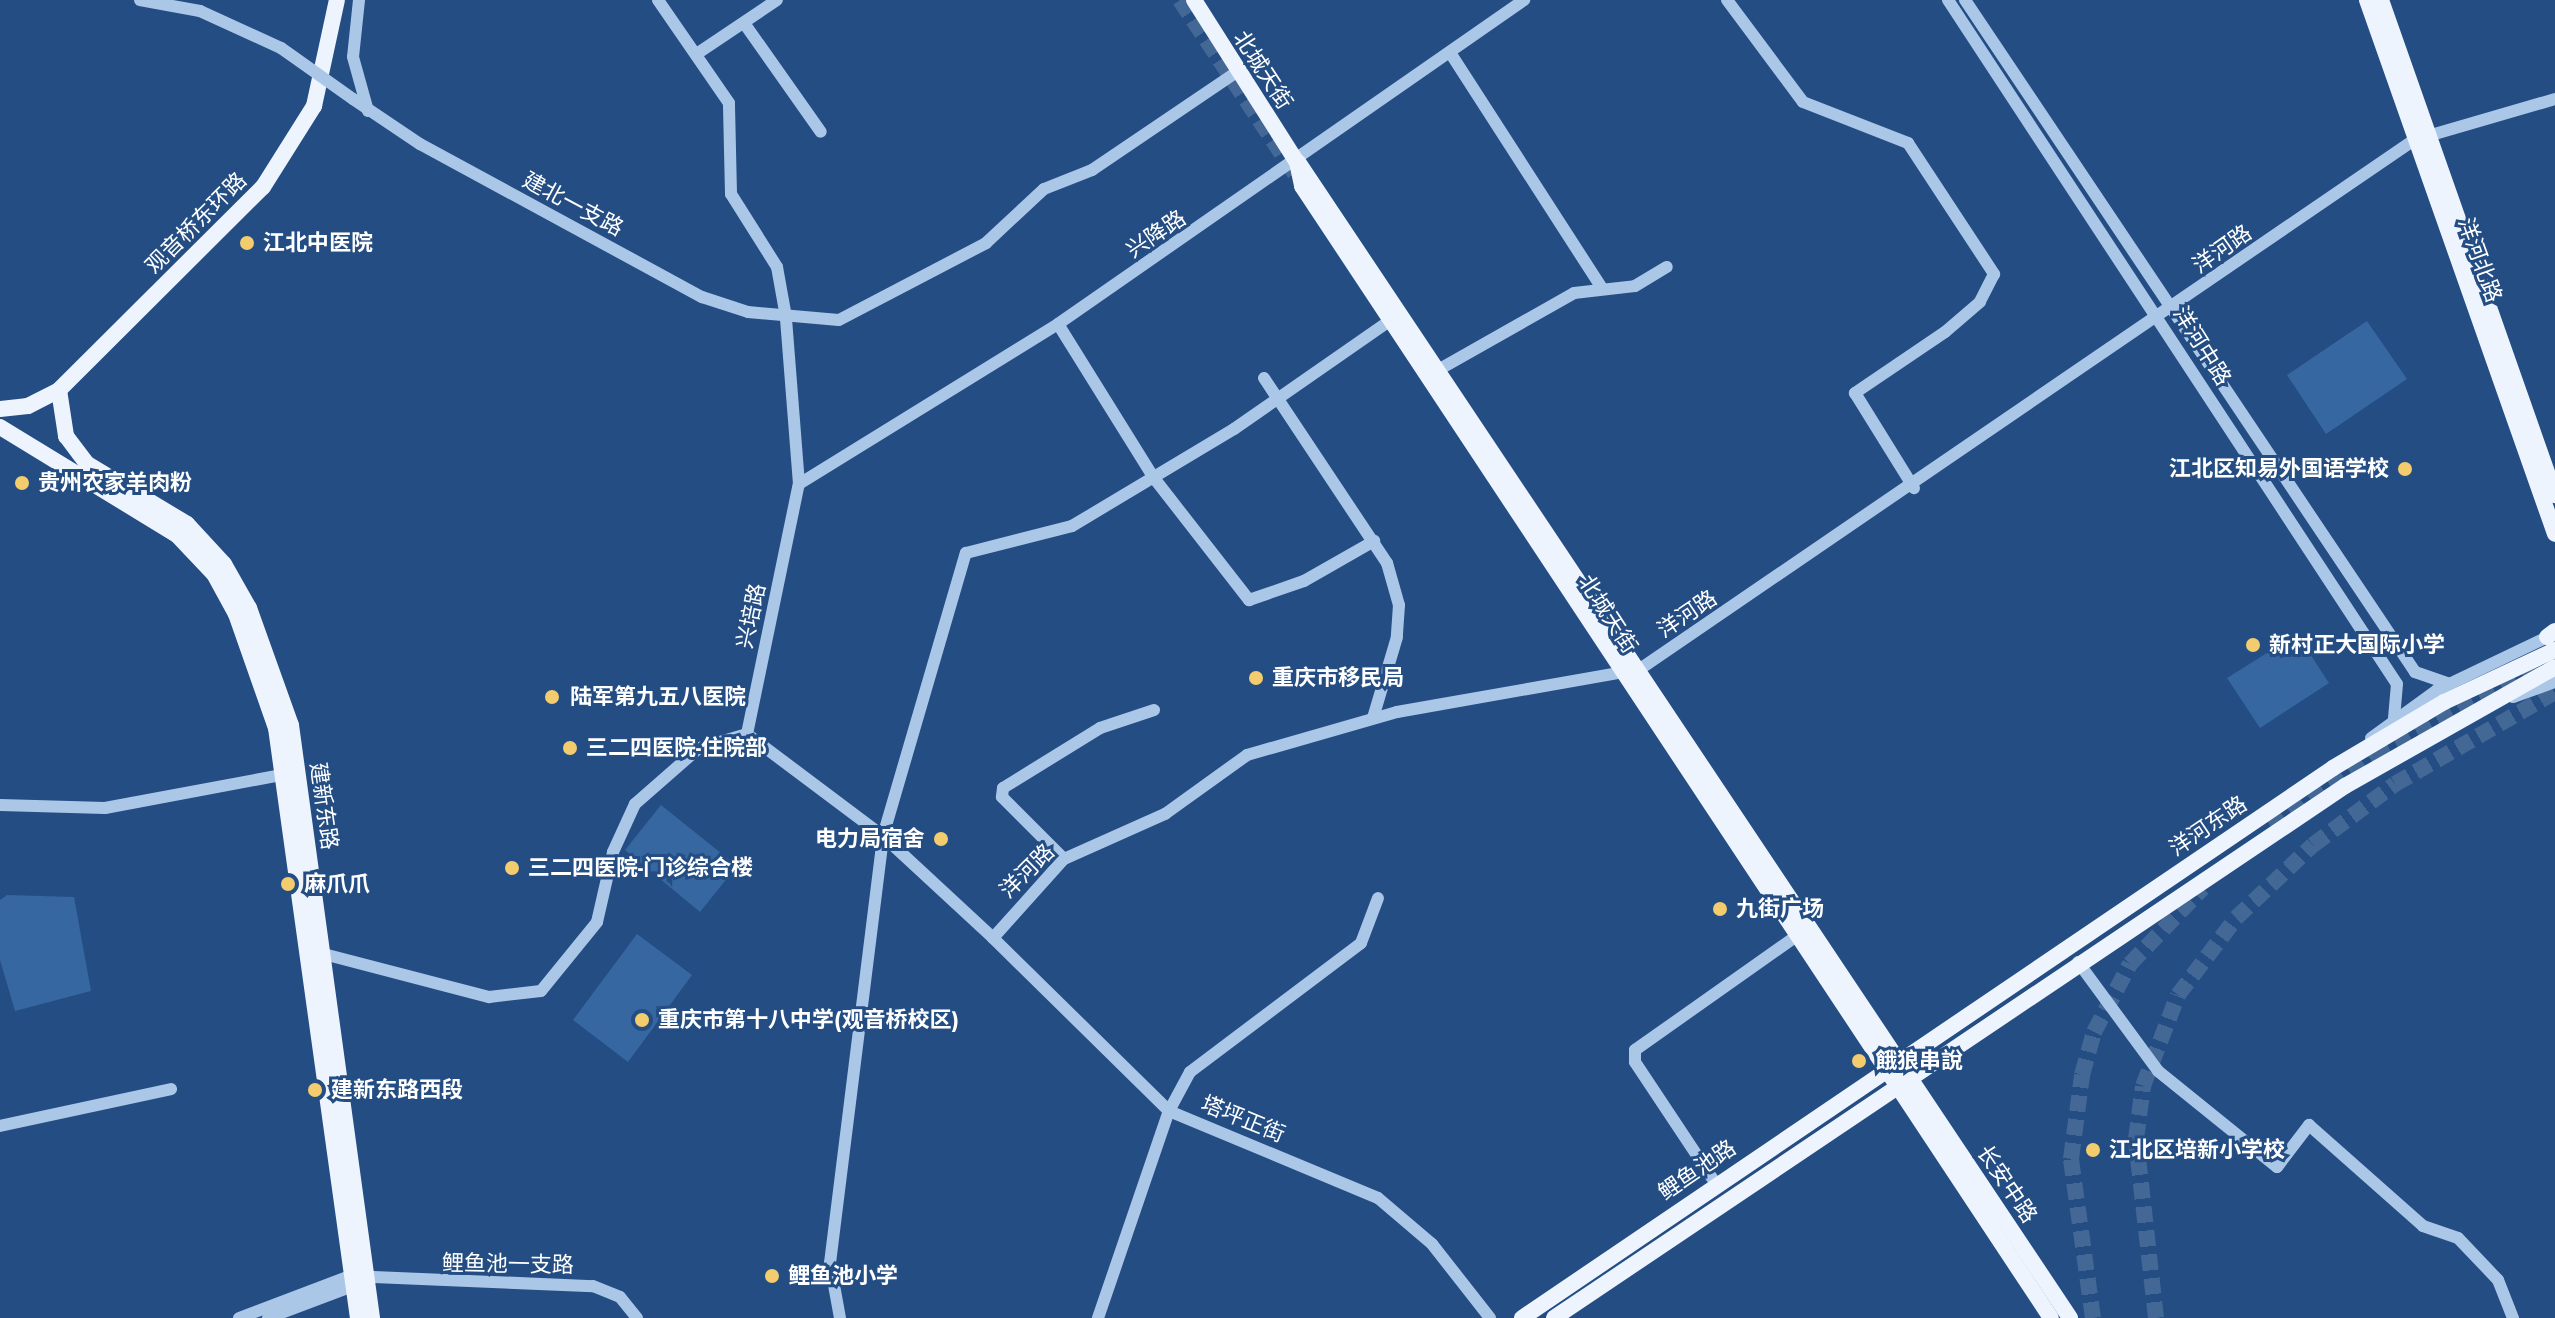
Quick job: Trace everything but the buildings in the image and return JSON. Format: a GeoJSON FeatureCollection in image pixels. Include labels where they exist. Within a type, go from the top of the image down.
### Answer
{"type":"FeatureCollection","features":[{"type":"Feature","properties":{"kind":"main road","name":"观音桥东环路"},"geometry":{"type":"LineString","coordinates":[[0,409],[28,406],[59,390],[263,187],[314,106],[337,0]]}},
{"type":"Feature","properties":{"kind":"main road","name":"北城天街"},"geometry":{"type":"LineString","coordinates":[[1194,0],[1297,162],[1302,186],[1397,316],[1640,669],[1810,927],[1891,1065]]}},
{"type":"Feature","properties":{"kind":"main road","name":"洋河北路"},"geometry":{"type":"LineString","coordinates":[[2367,0],[2555,495]]}},
{"type":"Feature","properties":{"kind":"main road","name":"洋河北路"},"geometry":{"type":"LineString","coordinates":[[2381,0],[2419,136],[2555,534]]}},
{"type":"Feature","properties":{"kind":"main road","name":"北城天街"},"geometry":{"type":"LineString","coordinates":[[1434,372],[1621,674],[1795,937],[1901,1079]]}},
{"type":"Feature","properties":{"kind":"main road","name":"建新东路"},"geometry":{"type":"LineString","coordinates":[[59,390],[62,425],[74,450],[187,524],[224,564],[249,608],[291,725],[314,951],[358,1318]]}},
{"type":"Feature","properties":{"kind":"main road","name":"建新东路"},"geometry":{"type":"LineString","coordinates":[[0,427],[177,535],[214,574],[276,728],[314,951]]}},
{"type":"Feature","properties":{"kind":"main road","name":"洋河东路"},"geometry":{"type":"LineString","coordinates":[[1891,1065],[2333,768],[2553,638]]}},
{"type":"Feature","properties":{"kind":"main road","name":"洋河东路"},"geometry":{"type":"LineString","coordinates":[[1901,1079],[2454,718],[2555,667]]}},
{"type":"Feature","properties":{"kind":"main road","name":"鲤鱼池路"},"geometry":{"type":"LineString","coordinates":[[1522,1318],[1891,1065]]}},
{"type":"Feature","properties":{"kind":"main road","name":"鲤鱼池路"},"geometry":{"type":"LineString","coordinates":[[1554,1318],[1901,1079]]}},
{"type":"Feature","properties":{"kind":"main road","name":"长安中路"},"geometry":{"type":"LineString","coordinates":[[1901,1079],[2051,1318]]}},
{"type":"Feature","properties":{"kind":"main road","name":"长安中路"},"geometry":{"type":"LineString","coordinates":[[1901,1079],[2070,1318]]}},
{"type":"Feature","properties":{"kind":"main road","name":"建新东路"},"geometry":{"type":"LineString","coordinates":[[355,1282],[372,1318]]}},
{"type":"Feature","properties":{"kind":"street","name":"建北一支路"},"geometry":{"type":"LineString","coordinates":[[140,0],[200,11],[281,48],[368,111],[702,297],[786,317],[857,314],[939,261],[986,243],[1044,189],[1092,170],[1237,72]]}},
{"type":"Feature","properties":{"kind":"street"},"geometry":{"type":"LineString","coordinates":[[359,0],[353,57],[368,111]]}},
{"type":"Feature","properties":{"kind":"street","name":"兴培路"},"geometry":{"type":"LineString","coordinates":[[658,0],[698,53],[729,103],[731,194],[771,253],[786,317],[799,484],[747,734]]}},
{"type":"Feature","properties":{"kind":"street"},"geometry":{"type":"LineString","coordinates":[[698,53],[777,0]]}},
{"type":"Feature","properties":{"kind":"street","name":"兴降路"},"geometry":{"type":"LineString","coordinates":[[799,484],[1058,324],[1297,162],[1524,0]]}},
{"type":"Feature","properties":{"kind":"street"},"geometry":{"type":"LineString","coordinates":[[1727,0],[1803,102],[1908,143],[1994,274],[1980,302],[1945,332],[1855,393],[1914,488]]}},
{"type":"Feature","properties":{"kind":"street","name":"洋河中路"},"geometry":{"type":"LineString","coordinates":[[1948,0],[2415,672],[2449,684]]}},
{"type":"Feature","properties":{"kind":"street","name":"洋河中路"},"geometry":{"type":"LineString","coordinates":[[1965,0],[2397,684],[2394,720]]}},
{"type":"Feature","properties":{"kind":"street"},"geometry":{"type":"LineString","coordinates":[[744,23],[821,132]]}},
{"type":"Feature","properties":{"kind":"street"},"geometry":{"type":"LineString","coordinates":[[1451,54],[1601,287]]}},
{"type":"Feature","properties":{"kind":"street","name":"洋河路"},"geometry":{"type":"LineString","coordinates":[[993,938],[1064,859],[1165,814],[1247,755],[1373,718],[1640,669],[1914,488],[2419,136],[2555,99]]}},
{"type":"Feature","properties":{"kind":"street"},"geometry":{"type":"LineString","coordinates":[[1434,372],[1574,293],[1601,287],[1635,286],[1667,267]]}},
{"type":"Feature","properties":{"kind":"street"},"geometry":{"type":"LineString","coordinates":[[840,1318],[830,1263],[883,836],[966,553],[1072,526],[1278,399],[1397,316]]}},
{"type":"Feature","properties":{"kind":"street"},"geometry":{"type":"LineString","coordinates":[[1058,324],[1154,478],[1238,592],[1255,603],[1374,541]]}},
{"type":"Feature","properties":{"kind":"street"},"geometry":{"type":"LineString","coordinates":[[1264,378],[1374,541],[1399,605],[1373,718]]}},
{"type":"Feature","properties":{"kind":"street"},"geometry":{"type":"LineString","coordinates":[[2333,768],[2394,720],[2449,684],[2553,638]]}},
{"type":"Feature","properties":{"kind":"street"},"geometry":{"type":"LineString","coordinates":[[2454,718],[2555,682]]}},
{"type":"Feature","properties":{"kind":"street"},"geometry":{"type":"LineString","coordinates":[[1064,859],[1002,797],[1003,788],[1100,728],[1154,710]]}},
{"type":"Feature","properties":{"kind":"street"},"geometry":{"type":"LineString","coordinates":[[314,951],[489,997],[541,991],[597,922],[613,852],[635,804],[699,748],[747,734],[883,836],[993,938]]}},
{"type":"Feature","properties":{"kind":"street"},"geometry":{"type":"LineString","coordinates":[[0,805],[105,808],[282,775]]}},
{"type":"Feature","properties":{"kind":"street"},"geometry":{"type":"LineString","coordinates":[[1098,1318],[1169,1111],[1209,1052],[1361,943],[1378,898]]}},
{"type":"Feature","properties":{"kind":"street"},"geometry":{"type":"LineString","coordinates":[[1716,1184],[1635,1062],[1635,1050],[1810,927]]}},
{"type":"Feature","properties":{"kind":"street","name":"塔坪正街"},"geometry":{"type":"LineString","coordinates":[[993,938],[1169,1111],[1378,1198],[1432,1244],[1490,1318]]}},
{"type":"Feature","properties":{"kind":"street"},"geometry":{"type":"LineString","coordinates":[[2078,962],[2158,1071],[2277,1167],[2309,1125],[2423,1226],[2458,1238],[2498,1280],[2513,1318]]}},
{"type":"Feature","properties":{"kind":"street"},"geometry":{"type":"LineString","coordinates":[[0,1126],[171,1089]]}},
{"type":"Feature","properties":{"kind":"street"},"geometry":{"type":"LineString","coordinates":[[239,1318],[355,1282]]}},
{"type":"Feature","properties":{"kind":"street"},"geometry":{"type":"LineString","coordinates":[[268,1318],[355,1282]]}},
{"type":"Feature","properties":{"kind":"street","name":"鲤鱼池一支路"},"geometry":{"type":"LineString","coordinates":[[355,1282],[593,1286],[620,1297],[637,1318]]}},
{"type":"Feature","properties":{"kind":"shaded area"},"geometry":{"type":"Polygon","coordinates":[[[2367,321],[2407,379],[2326,434],[2287,375],[2367,321]]]}},
{"type":"Feature","properties":{"kind":"shaded area"},"geometry":{"type":"Polygon","coordinates":[[[2297,634],[2329,683],[2260,728],[2227,678],[2297,634]]]}},
{"type":"Feature","properties":{"kind":"shaded area"},"geometry":{"type":"Polygon","coordinates":[[[661,805],[737,866],[700,912],[625,850],[661,805]]]}},
{"type":"Feature","properties":{"kind":"shaded area"},"geometry":{"type":"Polygon","coordinates":[[[7,895],[74,897],[91,991],[15,1011],[0,960],[0,900],[7,895]]]}},
{"type":"Feature","properties":{"kind":"shaded area"},"geometry":{"type":"Polygon","coordinates":[[[637,934],[692,975],[628,1062],[573,1020],[637,934]]]}},
{"type":"Feature","properties":{"kind":"tunnel"},"geometry":{"type":"LineString","coordinates":[[1180,0],[1296,175]]}},
{"type":"Feature","properties":{"kind":"tunnel"},"geometry":{"type":"LineString","coordinates":[[2272,828],[2374,754],[2554,660]]}},
{"type":"Feature","properties":{"kind":"tunnel"},"geometry":{"type":"LineString","coordinates":[[2156,1318],[2136,1139],[2143,1086],[2178,995],[2236,918],[2313,845],[2395,784],[2555,692]]}},
{"type":"Feature","properties":{"kind":"tunnel"},"geometry":{"type":"LineString","coordinates":[[2093,1318],[2071,1159],[2082,1075],[2094,1032],[2130,964],[2203,888]]}},
{"type":"Feature","properties":{"kind":"place","name":"江北中医院"},"geometry":{"type":"Point","coordinates":[247,243]}},
{"type":"Feature","properties":{"kind":"place","name":"江北区知易外国语学校"},"geometry":{"type":"Point","coordinates":[2405,469]}},
{"type":"Feature","properties":{"kind":"place","name":"贵州农家羊肉粉"},"geometry":{"type":"Point","coordinates":[22,483]}},
{"type":"Feature","properties":{"kind":"place","name":"新村正大国际小学"},"geometry":{"type":"Point","coordinates":[2253,645]}},
{"type":"Feature","properties":{"kind":"place","name":"重庆市移民局"},"geometry":{"type":"Point","coordinates":[1256,678]}},
{"type":"Feature","properties":{"kind":"place","name":"陆军第九五八医院"},"geometry":{"type":"Point","coordinates":[552,697]}},
{"type":"Feature","properties":{"kind":"place","name":"三二四医院-住院部"},"geometry":{"type":"Point","coordinates":[570,748]}},
{"type":"Feature","properties":{"kind":"place","name":"电力局宿舍"},"geometry":{"type":"Point","coordinates":[941,839]}},
{"type":"Feature","properties":{"kind":"place","name":"三二四医院-门诊综合楼"},"geometry":{"type":"Point","coordinates":[512,868]}},
{"type":"Feature","properties":{"kind":"place","name":"麻爪爪"},"geometry":{"type":"Point","coordinates":[288,884]}},
{"type":"Feature","properties":{"kind":"place","name":"九街广场"},"geometry":{"type":"Point","coordinates":[1720,909]}},
{"type":"Feature","properties":{"kind":"place","name":"重庆市第十八中学(观音桥校区)"},"geometry":{"type":"Point","coordinates":[642,1020]}},
{"type":"Feature","properties":{"kind":"place","name":"餓狼串說"},"geometry":{"type":"Point","coordinates":[1859,1061]}},
{"type":"Feature","properties":{"kind":"place","name":"建新东路西段"},"geometry":{"type":"Point","coordinates":[315,1090]}},
{"type":"Feature","properties":{"kind":"place","name":"江北区培新小学校"},"geometry":{"type":"Point","coordinates":[2093,1150]}},
{"type":"Feature","properties":{"kind":"place","name":"鲤鱼池小学"},"geometry":{"type":"Point","coordinates":[772,1276]}}]}
